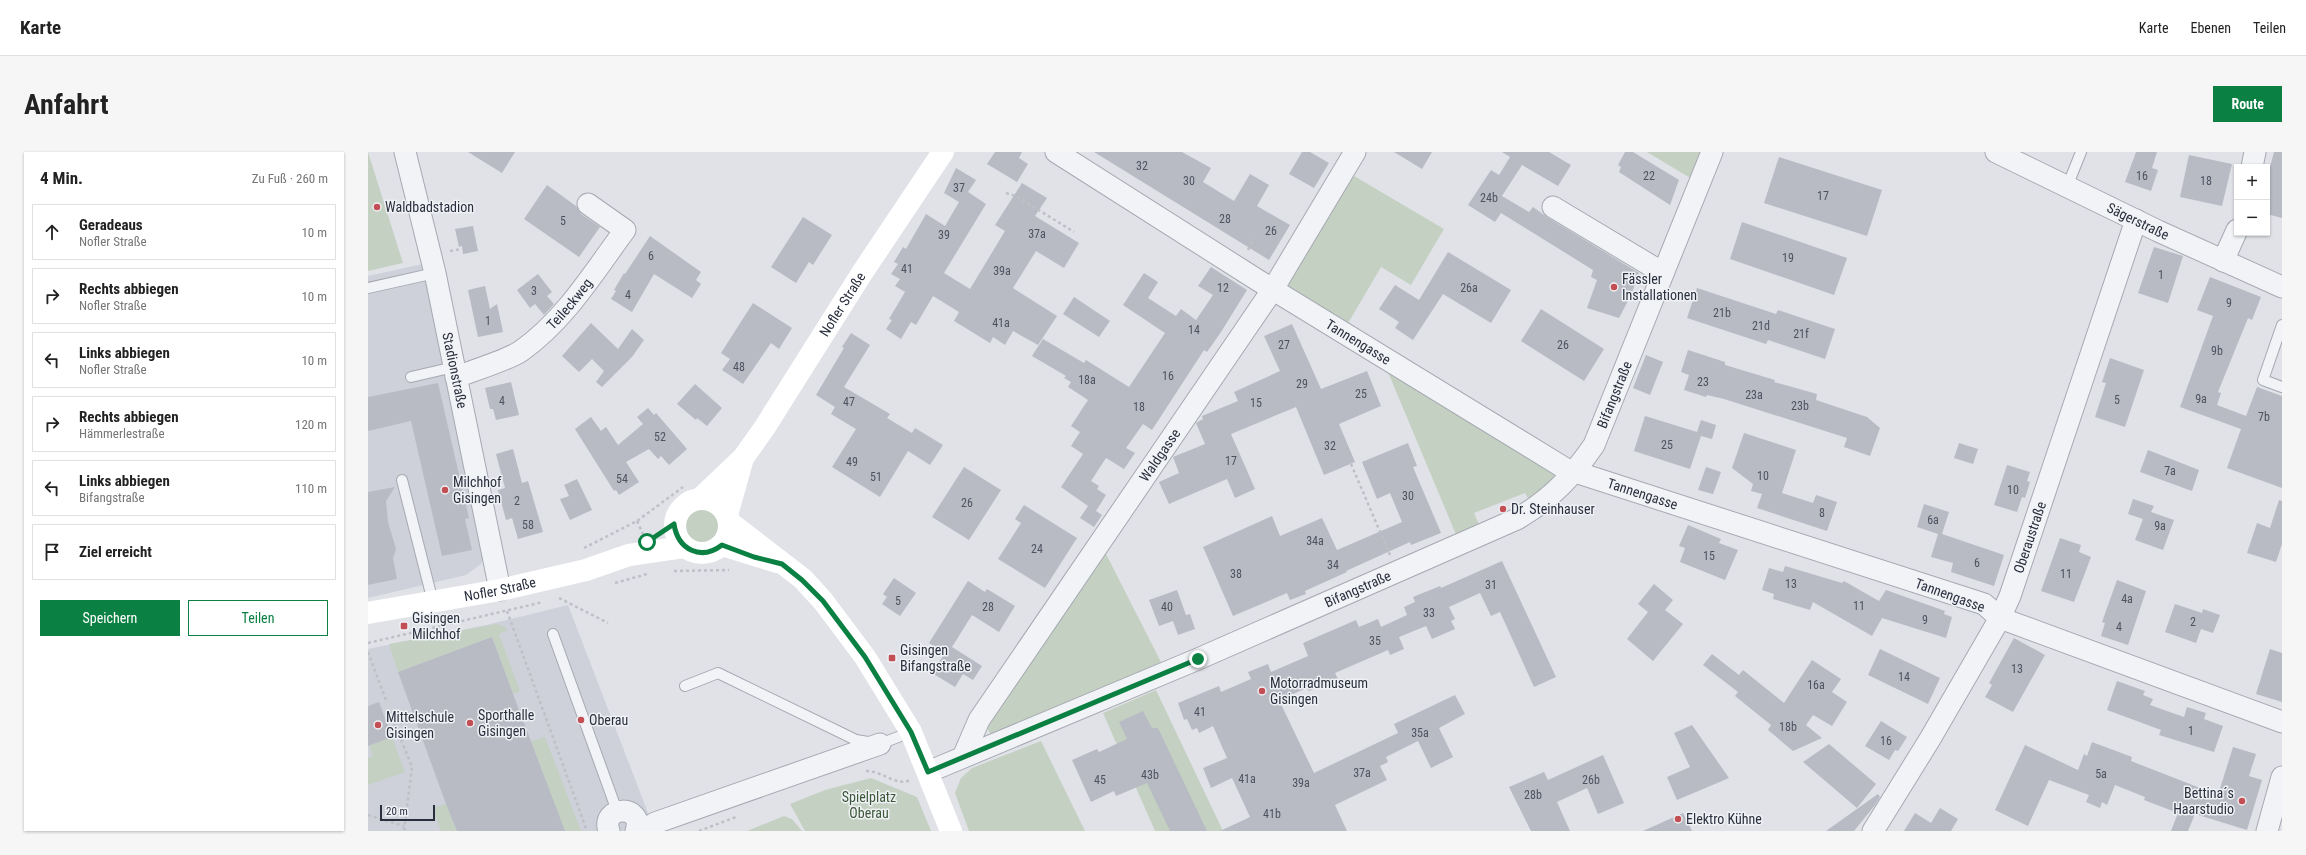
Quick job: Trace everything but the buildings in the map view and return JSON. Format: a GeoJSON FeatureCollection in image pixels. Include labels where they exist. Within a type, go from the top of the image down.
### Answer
{"type":"FeatureCollection","features":[{"type":"Feature","properties":{"kind":"main road","name":"Nofler Straße"},"geometry":{"type":"LineString","coordinates":[[629,555],[674,524],[680,509],[693,492],[742,458],[765,427],[938,154]]}},
{"type":"Feature","properties":{"kind":"main road","name":"Nofler Straße"},"geometry":{"type":"LineString","coordinates":[[368,613],[500,590],[586,570],[629,555],[684,547],[697,553],[704,553],[717,549],[722,545],[728,534],[728,519],[742,458]]}},
{"type":"Feature","properties":{"kind":"main road"},"geometry":{"type":"LineString","coordinates":[[693,492],[720,504],[728,519],[802,580],[823,601],[865,657],[911,732],[919,776],[950,831]]}},
{"type":"Feature","properties":{"kind":"main road"},"geometry":{"type":"LineString","coordinates":[[674,524],[679,540],[684,547]]}},
{"type":"Feature","properties":{"kind":"main road"},"geometry":{"type":"LineString","coordinates":[[722,545],[754,557],[782,564]]}},
{"type":"Feature","properties":{"kind":"street","name":"Stadionstraße"},"geometry":{"type":"LineString","coordinates":[[405,152],[435,273],[500,590]]}},
{"type":"Feature","properties":{"kind":"street","name":"Tannengasse"},"geometry":{"type":"LineString","coordinates":[[1056,152],[1273,289],[1575,472],[1984,604],[2000,618],[2282,722]]}},
{"type":"Feature","properties":{"kind":"street","name":"Waldgasse"},"geometry":{"type":"LineString","coordinates":[[963,757],[979,720],[1273,289],[1355,152]]}},
{"type":"Feature","properties":{"kind":"street","name":"Bifangstraße"},"geometry":{"type":"LineString","coordinates":[[919,776],[1198,659],[1517,519],[1546,500],[1575,472],[1594,445],[1712,152]]}},
{"type":"Feature","properties":{"kind":"street","name":"Sägerstraße"},"geometry":{"type":"LineString","coordinates":[[1996,152],[2223,262],[2282,287]]}},
{"type":"Feature","properties":{"kind":"street"},"geometry":{"type":"LineString","coordinates":[[2253,164],[2255,152]]}},
{"type":"Feature","properties":{"kind":"street","name":"Teileckweg"},"geometry":{"type":"LineString","coordinates":[[455,372],[521,351],[559,318],[625,230],[588,204]]}},
{"type":"Feature","properties":{"kind":"street"},"geometry":{"type":"LineString","coordinates":[[1553,207],[1663,273]]}},
{"type":"Feature","properties":{"kind":"street","name":"Oberaustraße"},"geometry":{"type":"LineString","coordinates":[[1873,831],[1930,739],[2000,618],[2053,472],[2136,220]]}},
{"type":"Feature","properties":{"kind":"street"},"geometry":{"type":"LineString","coordinates":[[2223,262],[2234,236]]}},
{"type":"Feature","properties":{"kind":"street"},"geometry":{"type":"LineString","coordinates":[[609,831],[610,818],[637,822],[880,744]]}},
{"type":"Feature","properties":{"kind":"street"},"geometry":{"type":"LineString","coordinates":[[2267,831],[2282,777]]}},
{"type":"Feature","properties":{"kind":"lane"},"geometry":{"type":"LineString","coordinates":[[2067,187],[2081,152]]}},
{"type":"Feature","properties":{"kind":"lane"},"geometry":{"type":"LineString","coordinates":[[368,288],[435,273]]}},
{"type":"Feature","properties":{"kind":"lane"},"geometry":{"type":"LineString","coordinates":[[2282,325],[2263,380],[2282,387]]}},
{"type":"Feature","properties":{"kind":"lane"},"geometry":{"type":"LineString","coordinates":[[411,377],[455,372]]}},
{"type":"Feature","properties":{"kind":"lane"},"geometry":{"type":"LineString","coordinates":[[402,480],[433,602]]}},
{"type":"Feature","properties":{"kind":"lane"},"geometry":{"type":"LineString","coordinates":[[553,634],[637,822]]}},
{"type":"Feature","properties":{"kind":"lane"},"geometry":{"type":"LineString","coordinates":[[685,686],[718,673],[856,740],[880,744],[911,732]]}},
{"type":"Feature","properties":{"kind":"path"},"geometry":{"type":"LineString","coordinates":[[1006,192],[1016,196],[1074,232]]}},
{"type":"Feature","properties":{"kind":"path"},"geometry":{"type":"LineString","coordinates":[[1351,464],[1390,557]]}},
{"type":"Feature","properties":{"kind":"path"},"geometry":{"type":"LineString","coordinates":[[579,550],[693,492]]}},
{"type":"Feature","properties":{"kind":"path"},"geometry":{"type":"LineString","coordinates":[[666,571],[733,570]]}},
{"type":"Feature","properties":{"kind":"path"},"geometry":{"type":"LineString","coordinates":[[613,584],[652,573]]}},
{"type":"Feature","properties":{"kind":"path"},"geometry":{"type":"LineString","coordinates":[[552,600],[567,596]]}},
{"type":"Feature","properties":{"kind":"path"},"geometry":{"type":"LineString","coordinates":[[559,598],[608,623]]}},
{"type":"Feature","properties":{"kind":"path"},"geometry":{"type":"LineString","coordinates":[[368,643],[508,612],[544,602]]}},
{"type":"Feature","properties":{"kind":"path"},"geometry":{"type":"LineString","coordinates":[[508,612],[587,831]]}},
{"type":"Feature","properties":{"kind":"path"},"geometry":{"type":"LineString","coordinates":[[368,652],[386,700]]}},
{"type":"Feature","properties":{"kind":"path"},"geometry":{"type":"LineString","coordinates":[[390,712],[412,767],[404,831]]}},
{"type":"Feature","properties":{"kind":"path"},"geometry":{"type":"LineString","coordinates":[[863,770],[882,773],[895,782],[919,776]]}},
{"type":"Feature","properties":{"kind":"path"},"geometry":{"type":"LineString","coordinates":[[699,831],[744,814]]}},
{"type":"Feature","properties":{"kind":"path"},"geometry":{"type":"LineString","coordinates":[[368,815],[404,826]]}},
{"type":"Feature","properties":{"kind":"shaded area"},"geometry":{"type":"Polygon","coordinates":[[[432,262],[491,543],[481,564],[466,575],[368,598],[368,276],[432,262]]]}},
{"type":"Feature","properties":{"kind":"shaded area"},"geometry":{"type":"Polygon","coordinates":[[[568,605],[655,831],[368,831],[368,649],[486,625],[568,605]]]}},
{"type":"Feature","properties":{"kind":"green space","name":"Waldbadstadion"},"geometry":{"type":"Polygon","coordinates":[[[368,152],[403,263],[368,271],[368,152]]]}},
{"type":"Feature","properties":{"kind":"green space"},"geometry":{"type":"Polygon","coordinates":[[[1647,152],[1704,152],[1692,179],[1647,152]]]}},
{"type":"Feature","properties":{"kind":"green space"},"geometry":{"type":"Polygon","coordinates":[[[1349,173],[1444,229],[1411,285],[1381,267],[1347,325],[1294,293],[1289,287],[1288,279],[1349,173]]]}},
{"type":"Feature","properties":{"kind":"green space"},"geometry":{"type":"Polygon","coordinates":[[[1385,365],[1555,474],[1554,482],[1531,504],[1525,493],[1474,513],[1480,527],[1457,537],[1385,365]]]}},
{"type":"Feature","properties":{"kind":"green space"},"geometry":{"type":"Polygon","coordinates":[[[700,509],[706,509],[710,510],[717,516],[720,526],[719,533],[713,540],[706,543],[700,543],[696,542],[689,536],[686,529],[686,523],[687,519],[693,512],[700,509]]]}},
{"type":"Feature","properties":{"kind":"green space"},"geometry":{"type":"Polygon","coordinates":[[[1104,550],[1164,668],[994,735],[989,732],[987,726],[1104,550]]]}},
{"type":"Feature","properties":{"kind":"green space"},"geometry":{"type":"Polygon","coordinates":[[[496,624],[503,626],[508,630],[499,634],[520,691],[513,694],[492,637],[398,672],[389,644],[496,624]]]}},
{"type":"Feature","properties":{"kind":"green space"},"geometry":{"type":"Polygon","coordinates":[[[1156,690],[1223,831],[1155,831],[1103,713],[1156,690]]]}},
{"type":"Feature","properties":{"kind":"green space"},"geometry":{"type":"Polygon","coordinates":[[[392,737],[405,772],[368,785],[368,758],[373,756],[369,745],[392,737]]]}},
{"type":"Feature","properties":{"kind":"green space"},"geometry":{"type":"Polygon","coordinates":[[[545,737],[581,831],[564,831],[531,741],[545,737]]]}},
{"type":"Feature","properties":{"kind":"green space"},"geometry":{"type":"Polygon","coordinates":[[[1041,741],[1085,831],[969,831],[955,793],[961,778],[972,768],[1041,741]]]}},
{"type":"Feature","properties":{"kind":"green space","name":"Spielplatz Oberau"},"geometry":{"type":"Polygon","coordinates":[[[871,778],[917,797],[931,831],[805,831],[790,804],[825,790],[871,778]]]}},
{"type":"Feature","properties":{"kind":"green space"},"geometry":{"type":"Polygon","coordinates":[[[446,804],[457,831],[441,831],[433,808],[446,804]]]}},
{"type":"Feature","properties":{"kind":"green space"},"geometry":{"type":"Polygon","coordinates":[[[784,816],[792,819],[802,831],[747,831],[784,816]]]}},
{"type":"Feature","properties":{"kind":"place","name":"Waldbadstadion"},"geometry":{"type":"Point","coordinates":[377,207]}},
{"type":"Feature","properties":{"kind":"place","name":"Fässler Installationen"},"geometry":{"type":"Point","coordinates":[1614,287]}},
{"type":"Feature","properties":{"kind":"place","name":"Milchhof Gisingen"},"geometry":{"type":"Point","coordinates":[445,490]}},
{"type":"Feature","properties":{"kind":"place","name":"Dr. Steinhauser"},"geometry":{"type":"Point","coordinates":[1503,509]}},
{"type":"Feature","properties":{"kind":"place","name":"Gisingen Milchhof"},"geometry":{"type":"Point","coordinates":[404,626]}},
{"type":"Feature","properties":{"kind":"place","name":"Gisingen Bifangstraße"},"geometry":{"type":"Point","coordinates":[892,658]}},
{"type":"Feature","properties":{"kind":"place","name":"Motorradmuseum Gisingen"},"geometry":{"type":"Point","coordinates":[1262,691]}},
{"type":"Feature","properties":{"kind":"place","name":"Oberau"},"geometry":{"type":"Point","coordinates":[581,720]}},
{"type":"Feature","properties":{"kind":"place","name":"Sporthalle Gisingen"},"geometry":{"type":"Point","coordinates":[470,723]}},
{"type":"Feature","properties":{"kind":"place","name":"Mittelschule Gisingen"},"geometry":{"type":"Point","coordinates":[378,725]}},
{"type":"Feature","properties":{"kind":"place","name":"Bettina´s Haarstudio"},"geometry":{"type":"Point","coordinates":[2242,801]}},
{"type":"Feature","properties":{"kind":"place","name":"Elektro Kühne"},"geometry":{"type":"Point","coordinates":[1678,819]}},
{"type":"Feature","properties":{"kind":"route"},"geometry":{"type":"LineString","coordinates":[[647,542],[674,524],[679,540],[684,547],[690,550],[697,553],[704,553],[717,549],[722,545],[754,557],[782,564],[802,580],[823,601],[865,657],[911,732],[928,772],[1052,722],[1198,659]]}}]}
